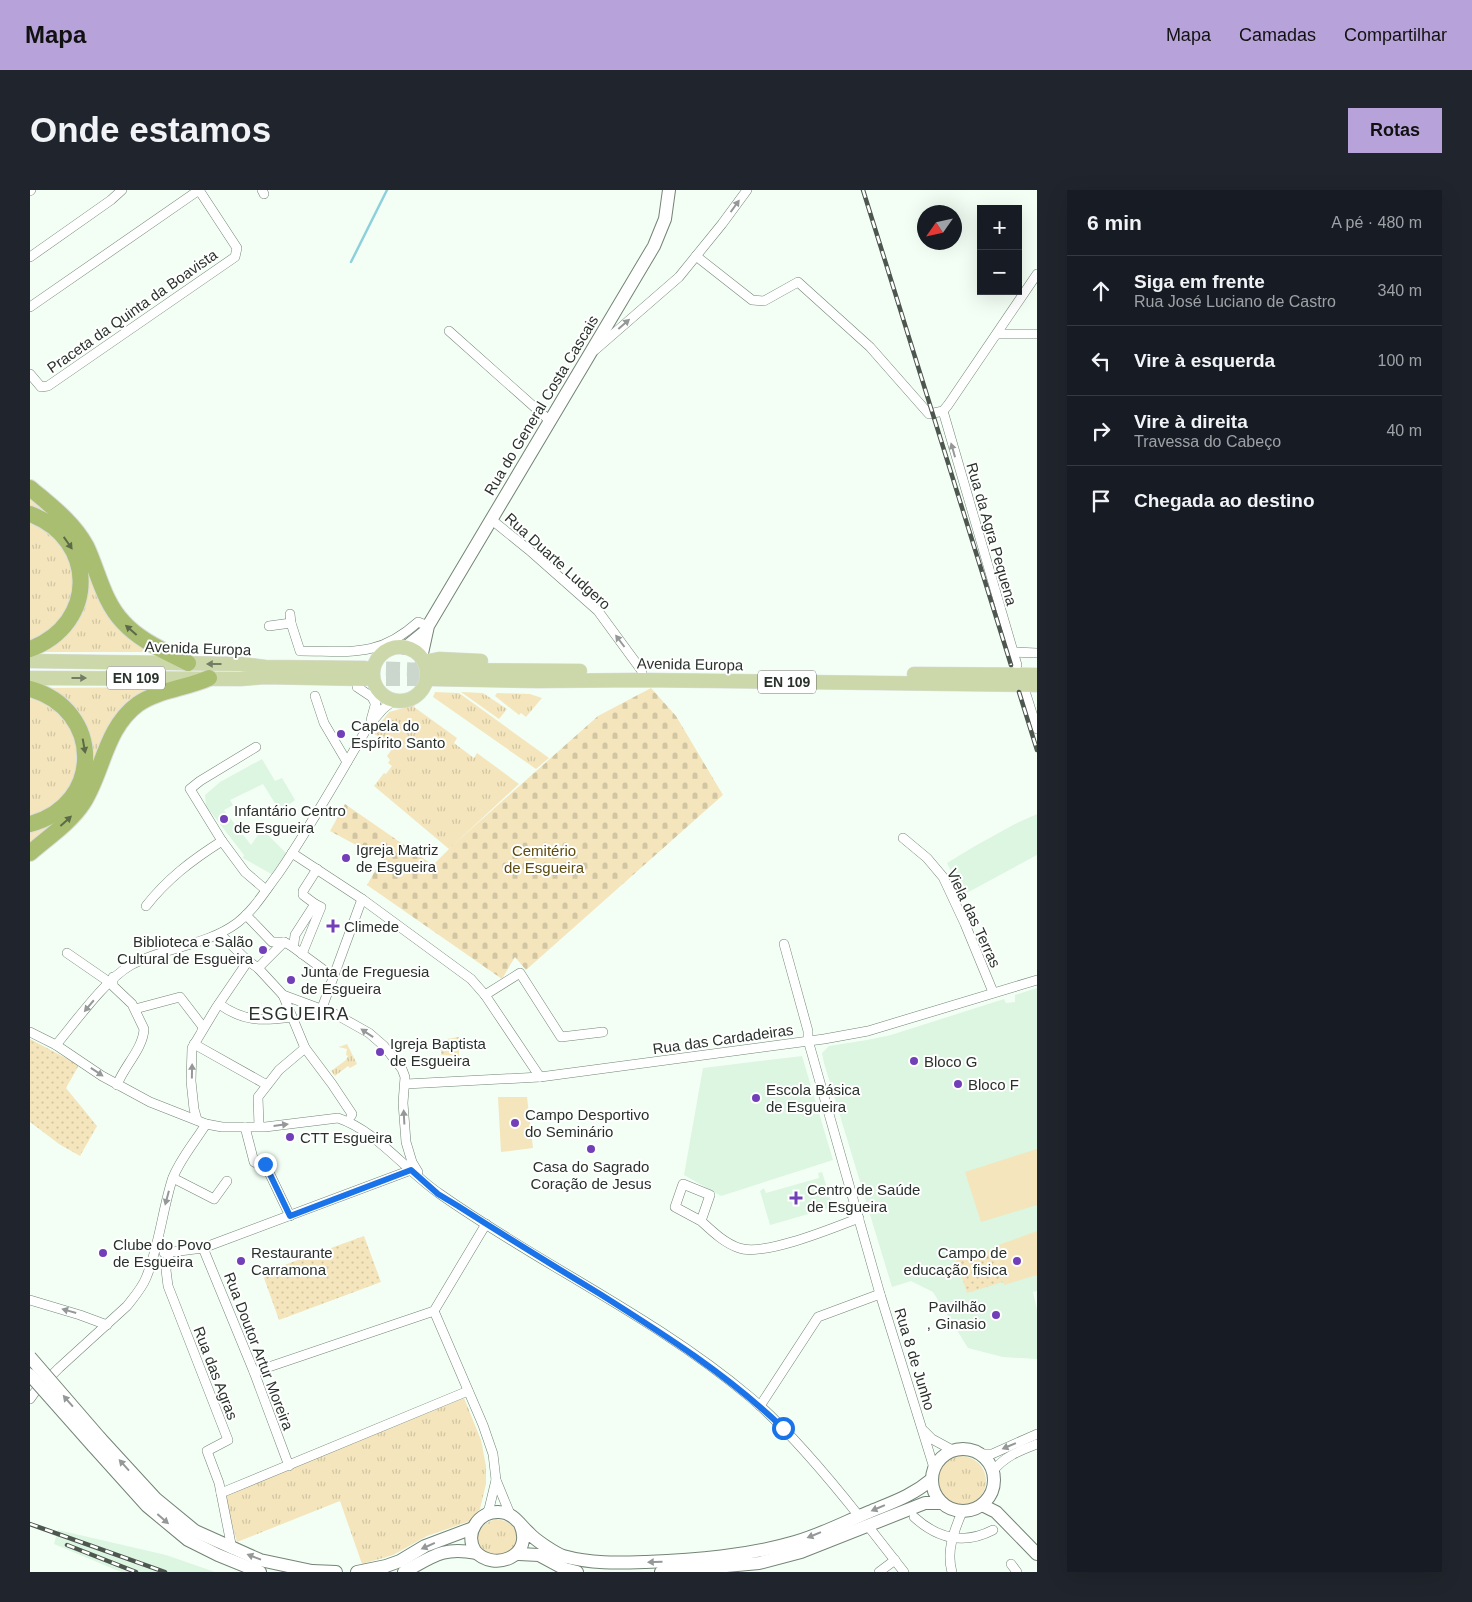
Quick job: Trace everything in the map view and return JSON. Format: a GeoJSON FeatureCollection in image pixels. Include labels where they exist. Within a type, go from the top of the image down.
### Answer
{"type":"FeatureCollection","features":[{"type":"Feature","properties":{"kind":"highway"},"geometry":{"type":"LineString","coordinates":[[30,488],[79,534],[90,555],[109,603],[122,622],[144,640],[188,663]]}},
{"type":"Feature","properties":{"kind":"highway"},"geometry":{"type":"LineString","coordinates":[[30,514],[56,528],[69,543],[78,564],[80,589],[73,613],[66,625],[50,640],[30,649]]}},
{"type":"Feature","properties":{"kind":"highway"},"geometry":{"type":"LineString","coordinates":[[30,853],[72,816],[82,804],[93,786],[112,736],[118,725],[132,709],[152,697],[209,678]]}},
{"type":"Feature","properties":{"kind":"highway"},"geometry":{"type":"LineString","coordinates":[[30,689],[48,696],[67,709],[80,730],[85,749],[82,779],[68,802],[54,814],[30,824]]}},
{"type":"Feature","properties":{"kind":"main road","name":"Rua do General Costa Cascais"},"geometry":{"type":"LineString","coordinates":[[405,648],[427,633],[654,246],[665,219],[668,190]]}},
{"type":"Feature","properties":{"kind":"main road","name":"Rua do General Costa Cascais"},"geometry":{"type":"LineString","coordinates":[[427,633],[430,666]]}},
{"type":"Feature","properties":{"kind":"main road"},"geometry":{"type":"LineString","coordinates":[[421,691],[433,655],[427,633]]}},
{"type":"Feature","properties":{"kind":"main road"},"geometry":{"type":"LineString","coordinates":[[362,678],[378,689],[394,700],[409,699],[421,691],[433,688],[518,688],[535,676],[518,663],[430,666],[417,654],[405,648],[396,648],[380,656],[375,664],[373,672],[378,689]]}},
{"type":"Feature","properties":{"kind":"main road"},"geometry":{"type":"LineString","coordinates":[[241,664],[264,659],[367,659],[380,656]]}},
{"type":"Feature","properties":{"kind":"main road","name":"Avenida Europa"},"geometry":{"type":"LineString","coordinates":[[30,661],[241,664],[362,678]]}},
{"type":"Feature","properties":{"kind":"main road","name":"Avenida Europa"},"geometry":{"type":"LineString","coordinates":[[430,666],[535,676],[624,680],[1031,688]]}},
{"type":"Feature","properties":{"kind":"main road","name":"Avenida Europa"},"geometry":{"type":"LineString","coordinates":[[535,676],[642,671],[1037,675]]}},
{"type":"Feature","properties":{"kind":"main road","name":"Avenida Europa"},"geometry":{"type":"LineString","coordinates":[[30,678],[209,678],[241,679],[264,684],[362,678]]}},
{"type":"Feature","properties":{"kind":"main road"},"geometry":{"type":"LineString","coordinates":[[30,1357],[147,1506],[188,1540],[218,1555],[260,1572]]}},
{"type":"Feature","properties":{"kind":"main road"},"geometry":{"type":"LineString","coordinates":[[30,1375],[156,1499],[195,1531],[260,1560],[312,1571],[336,1572]]}},
{"type":"Feature","properties":{"kind":"main road"},"geometry":{"type":"LineString","coordinates":[[577,1572],[565,1569],[539,1555],[489,1567],[476,1553],[472,1543],[476,1522],[486,1514],[501,1512],[510,1514],[530,1535],[562,1555],[598,1563],[659,1562],[715,1557],[756,1552],[797,1541],[863,1521],[925,1503],[942,1504],[962,1512],[973,1510],[982,1505],[992,1492],[994,1482],[993,1471],[988,1461],[980,1454],[970,1450],[954,1451],[940,1459],[933,1474],[914,1493],[863,1521],[801,1552],[759,1563],[661,1572]]}},
{"type":"Feature","properties":{"kind":"main road"},"geometry":{"type":"LineString","coordinates":[[933,1474],[933,1490],[942,1504]]}},
{"type":"Feature","properties":{"kind":"main road"},"geometry":{"type":"LineString","coordinates":[[992,1492],[1037,1541]]}},
{"type":"Feature","properties":{"kind":"main road"},"geometry":{"type":"LineString","coordinates":[[982,1505],[996,1512],[1037,1554]]}},
{"type":"Feature","properties":{"kind":"main road"},"geometry":{"type":"LineString","coordinates":[[513,1562],[524,1543],[520,1524]]}},
{"type":"Feature","properties":{"kind":"main road"},"geometry":{"type":"LineString","coordinates":[[357,1572],[400,1561],[425,1546],[474,1528]]}},
{"type":"Feature","properties":{"kind":"main road"},"geometry":{"type":"LineString","coordinates":[[404,1572],[426,1559],[446,1551],[456,1550],[476,1553]]}},
{"type":"Feature","properties":{"kind":"street"},"geometry":{"type":"LineString","coordinates":[[30,257],[111,200],[122,190]]}},
{"type":"Feature","properties":{"kind":"street"},"geometry":{"type":"LineString","coordinates":[[30,307],[199,190]]}},
{"type":"Feature","properties":{"kind":"street","name":"Praceta da Quinta da Boavista"},"geometry":{"type":"LineString","coordinates":[[30,374],[41,387],[48,386],[235,257],[237,248],[199,190]]}},
{"type":"Feature","properties":{"kind":"street"},"geometry":{"type":"LineString","coordinates":[[588,356],[678,277],[747,190]]}},
{"type":"Feature","properties":{"kind":"street"},"geometry":{"type":"LineString","coordinates":[[696,256],[752,300],[764,301],[798,282],[870,347],[929,414],[943,411],[998,334],[1037,274]]}},
{"type":"Feature","properties":{"kind":"street"},"geometry":{"type":"LineString","coordinates":[[449,331],[550,421]]}},
{"type":"Feature","properties":{"kind":"street"},"geometry":{"type":"LineString","coordinates":[[998,334],[1037,334]]}},
{"type":"Feature","properties":{"kind":"street","name":"Rua da Agra Pequena"},"geometry":{"type":"LineString","coordinates":[[943,411],[1017,665]]}},
{"type":"Feature","properties":{"kind":"street","name":"Rua Duarte Ludgero"},"geometry":{"type":"LineString","coordinates":[[492,520],[598,611],[642,671]]}},
{"type":"Feature","properties":{"kind":"street"},"geometry":{"type":"LineString","coordinates":[[269,626],[290,619],[300,651],[366,651],[399,638],[418,622],[427,633]]}},
{"type":"Feature","properties":{"kind":"street"},"geometry":{"type":"LineString","coordinates":[[1013,652],[1037,653]]}},
{"type":"Feature","properties":{"kind":"street"},"geometry":{"type":"LineString","coordinates":[[362,678],[376,705]]}},
{"type":"Feature","properties":{"kind":"street"},"geometry":{"type":"LineString","coordinates":[[1031,688],[1037,730]]}},
{"type":"Feature","properties":{"kind":"street"},"geometry":{"type":"LineString","coordinates":[[369,725],[376,705],[378,689]]}},
{"type":"Feature","properties":{"kind":"street"},"geometry":{"type":"LineString","coordinates":[[315,696],[324,723],[347,762]]}},
{"type":"Feature","properties":{"kind":"street"},"geometry":{"type":"LineString","coordinates":[[56,1045],[111,980],[130,965],[220,934],[246,915],[292,853],[369,725],[394,700]]}},
{"type":"Feature","properties":{"kind":"street"},"geometry":{"type":"LineString","coordinates":[[256,747],[190,789],[222,841],[244,872],[266,890]]}},
{"type":"Feature","properties":{"kind":"street","name":"Viela das Terras"},"geometry":{"type":"LineString","coordinates":[[903,838],[927,858],[943,877],[993,992]]}},
{"type":"Feature","properties":{"kind":"street"},"geometry":{"type":"LineString","coordinates":[[146,906],[181,869],[222,841]]}},
{"type":"Feature","properties":{"kind":"street"},"geometry":{"type":"LineString","coordinates":[[292,853],[362,899],[471,979],[485,994],[540,1078]]}},
{"type":"Feature","properties":{"kind":"street"},"geometry":{"type":"LineString","coordinates":[[315,909],[303,895],[303,891],[317,869]]}},
{"type":"Feature","properties":{"kind":"street"},"geometry":{"type":"LineString","coordinates":[[322,1008],[362,899]]}},
{"type":"Feature","properties":{"kind":"street"},"geometry":{"type":"LineString","coordinates":[[246,915],[272,942],[287,944],[294,943],[295,935],[315,909]]}},
{"type":"Feature","properties":{"kind":"street"},"geometry":{"type":"LineString","coordinates":[[302,954],[315,909]]}},
{"type":"Feature","properties":{"kind":"street"},"geometry":{"type":"LineString","coordinates":[[220,934],[258,968],[284,995],[305,1048],[332,1084],[352,1114],[351,1116]]}},
{"type":"Feature","properties":{"kind":"street"},"geometry":{"type":"LineString","coordinates":[[287,944],[328,972]]}},
{"type":"Feature","properties":{"kind":"street"},"geometry":{"type":"LineString","coordinates":[[258,968],[287,944]]}},
{"type":"Feature","properties":{"kind":"street","name":"Rua 8 de Junho"},"geometry":{"type":"LineString","coordinates":[[784,944],[808,1031],[808,1040],[880,1294],[924,1431],[933,1474]]}},
{"type":"Feature","properties":{"kind":"street"},"geometry":{"type":"LineString","coordinates":[[67,953],[111,980],[113,986],[132,1004],[144,1029],[140,1046],[117,1085]]}},
{"type":"Feature","properties":{"kind":"street"},"geometry":{"type":"LineString","coordinates":[[197,1120],[194,1109],[192,1082],[192,1048],[248,961]]}},
{"type":"Feature","properties":{"kind":"street"},"geometry":{"type":"LineString","coordinates":[[485,994],[520,973],[561,1037],[603,1032]]}},
{"type":"Feature","properties":{"kind":"street","name":"Rua das Cardadeiras"},"geometry":{"type":"LineString","coordinates":[[406,1084],[540,1078],[824,1039],[868,1031],[1037,980]]}},
{"type":"Feature","properties":{"kind":"street"},"geometry":{"type":"LineString","coordinates":[[284,995],[322,1008],[369,1033],[384,1046],[402,1069],[406,1077],[403,1104],[406,1142],[412,1162],[425,1182]]}},
{"type":"Feature","properties":{"kind":"street"},"geometry":{"type":"LineString","coordinates":[[135,1009],[180,997],[203,1027],[202,1030]]}},
{"type":"Feature","properties":{"kind":"street"},"geometry":{"type":"LineString","coordinates":[[219,1004],[231,1012],[256,1019],[292,1017]]}},
{"type":"Feature","properties":{"kind":"street"},"geometry":{"type":"LineString","coordinates":[[30,1032],[56,1045],[117,1085],[150,1102],[206,1124],[222,1127],[265,1127],[338,1118],[348,1121],[395,1156],[438,1194],[669,1337],[716,1370],[760,1406],[783,1428],[904,1572]]}},
{"type":"Feature","properties":{"kind":"street"},"geometry":{"type":"LineString","coordinates":[[194,1044],[267,1084]]}},
{"type":"Feature","properties":{"kind":"street"},"geometry":{"type":"LineString","coordinates":[[259,1126],[258,1097],[267,1084],[291,1058],[305,1048]]}},
{"type":"Feature","properties":{"kind":"street"},"geometry":{"type":"LineString","coordinates":[[30,1399],[59,1368],[107,1325],[136,1295],[146,1279],[155,1252],[173,1178],[206,1124]]}},
{"type":"Feature","properties":{"kind":"street"},"geometry":{"type":"LineString","coordinates":[[245,1127],[254,1162],[265,1164],[290,1216]]}},
{"type":"Feature","properties":{"kind":"street"},"geometry":{"type":"LineString","coordinates":[[395,1156],[408,1150]]}},
{"type":"Feature","properties":{"kind":"street"},"geometry":{"type":"LineString","coordinates":[[155,1252],[168,1253],[203,1248],[411,1170]]}},
{"type":"Feature","properties":{"kind":"street"},"geometry":{"type":"LineString","coordinates":[[173,1178],[214,1199],[227,1181]]}},
{"type":"Feature","properties":{"kind":"street"},"geometry":{"type":"LineString","coordinates":[[701,1222],[710,1195],[683,1184],[675,1207],[701,1222],[724,1240],[740,1248],[753,1250],[768,1249],[859,1218]]}},
{"type":"Feature","properties":{"kind":"street"},"geometry":{"type":"LineString","coordinates":[[254,1372],[434,1311],[486,1224]]}},
{"type":"Feature","properties":{"kind":"street","name":"Rua Doutor Artur Moreira"},"geometry":{"type":"LineString","coordinates":[[203,1248],[254,1372],[289,1466]]}},
{"type":"Feature","properties":{"kind":"street","name":"Rua das Agras"},"geometry":{"type":"LineString","coordinates":[[168,1253],[166,1270],[168,1286],[228,1440],[207,1450],[220,1483],[232,1548]]}},
{"type":"Feature","properties":{"kind":"street"},"geometry":{"type":"LineString","coordinates":[[760,1406],[818,1317],[880,1294]]}},
{"type":"Feature","properties":{"kind":"street"},"geometry":{"type":"LineString","coordinates":[[30,1300],[80,1314],[107,1325]]}},
{"type":"Feature","properties":{"kind":"street"},"geometry":{"type":"LineString","coordinates":[[434,1311],[493,1454],[496,1480],[510,1514]]}},
{"type":"Feature","properties":{"kind":"street"},"geometry":{"type":"LineString","coordinates":[[221,1493],[468,1391]]}},
{"type":"Feature","properties":{"kind":"street","name":"Rua 8 de Junho"},"geometry":{"type":"LineString","coordinates":[[924,1431],[932,1439],[954,1451]]}},
{"type":"Feature","properties":{"kind":"street"},"geometry":{"type":"LineString","coordinates":[[980,1454],[992,1454],[1037,1434]]}},
{"type":"Feature","properties":{"kind":"street"},"geometry":{"type":"LineString","coordinates":[[993,1471],[1000,1462],[1010,1455],[1037,1444]]}},
{"type":"Feature","properties":{"kind":"street"},"geometry":{"type":"LineString","coordinates":[[486,1514],[496,1480]]}},
{"type":"Feature","properties":{"kind":"street"},"geometry":{"type":"LineString","coordinates":[[952,1572],[950,1550],[952,1538],[962,1512]]}},
{"type":"Feature","properties":{"kind":"street"},"geometry":{"type":"LineString","coordinates":[[914,1517],[923,1526],[936,1534],[952,1538],[982,1536],[993,1530]]}},
{"type":"Feature","properties":{"kind":"street"},"geometry":{"type":"LineString","coordinates":[[879,1572],[894,1560]]}},
{"type":"Feature","properties":{"kind":"street"},"geometry":{"type":"LineString","coordinates":[[1011,1564],[1017,1572]]}},
{"type":"Feature","properties":{"kind":"shaded area","name":"Infantário Centro de Esgueira"},"geometry":{"type":"Polygon","coordinates":[[[262,759],[275,781],[282,778],[295,800],[287,806],[278,808],[263,784],[230,800],[233,805],[224,810],[251,845],[262,829],[289,856],[275,876],[243,858],[244,855],[206,806],[205,795],[220,782],[262,759]]]}},
{"type":"Feature","properties":{"kind":"shaded area"},"geometry":{"type":"Polygon","coordinates":[[[1037,814],[1037,855],[963,895],[947,863],[1015,824],[1037,814]]]}},
{"type":"Feature","properties":{"kind":"shaded area"},"geometry":{"type":"Polygon","coordinates":[[[1037,988],[1037,1291],[1033,1292],[1037,1310],[1037,1359],[1003,1357],[968,1348],[933,1292],[911,1281],[892,1287],[822,1053],[829,1046],[891,1035],[1004,999],[1006,1003],[1015,1002],[1015,995],[1037,988]]]}},
{"type":"Feature","properties":{"kind":"shaded area","name":"Escola Básica de Esgueira"},"geometry":{"type":"Polygon","coordinates":[[[802,1056],[833,1160],[721,1196],[684,1175],[703,1068],[802,1056]]]}},
{"type":"Feature","properties":{"kind":"shaded area","name":"Centro de Saúde de Esgueira"},"geometry":{"type":"Polygon","coordinates":[[[822,1172],[833,1207],[770,1225],[760,1191],[764,1188],[766,1193],[819,1178],[818,1173],[822,1172]]]}},
{"type":"Feature","properties":{"kind":"shaded area"},"geometry":{"type":"Polygon","coordinates":[[[58,1530],[166,1555],[215,1572],[121,1572],[54,1544],[58,1530]]]}},
{"type":"Feature","properties":{"kind":"green space"},"geometry":{"type":"Polygon","coordinates":[[[30,496],[61,522],[86,560],[153,652],[38,652],[58,640],[84,566],[30,510],[30,496]]]}},
{"type":"Feature","properties":{"kind":"green space"},"geometry":{"type":"Polygon","coordinates":[[[30,522],[51,535],[64,549],[73,572],[73,591],[67,610],[56,625],[30,641],[30,522]]]}},
{"type":"Feature","properties":{"kind":"green space"},"geometry":{"type":"Polygon","coordinates":[[[159,687],[142,694],[74,806],[30,846],[30,829],[50,821],[90,751],[44,688],[159,687]]]}},
{"type":"Feature","properties":{"kind":"green space","name":"Cemitério de Esgueira"},"geometry":{"type":"Polygon","coordinates":[[[651,688],[676,716],[723,795],[526,970],[515,957],[502,979],[367,885],[382,859],[330,831],[345,804],[433,865],[598,716],[651,688]]]}},
{"type":"Feature","properties":{"kind":"green space"},"geometry":{"type":"Polygon","coordinates":[[[435,692],[459,693],[549,758],[536,769],[433,697],[435,692]]]}},
{"type":"Feature","properties":{"kind":"green space"},"geometry":{"type":"Polygon","coordinates":[[[461,692],[483,693],[507,709],[499,719],[461,692]]]}},
{"type":"Feature","properties":{"kind":"green space"},"geometry":{"type":"Polygon","coordinates":[[[497,693],[530,694],[542,698],[526,717],[521,713],[519,715],[495,696],[497,693]]]}},
{"type":"Feature","properties":{"kind":"green space"},"geometry":{"type":"Polygon","coordinates":[[[30,697],[53,709],[71,729],[78,759],[75,774],[59,801],[46,811],[30,817],[30,697]]]}},
{"type":"Feature","properties":{"kind":"green space"},"geometry":{"type":"Polygon","coordinates":[[[415,705],[414,707],[457,738],[454,743],[474,758],[477,753],[519,784],[449,849],[374,786],[392,766],[388,763],[390,760],[387,756],[395,745],[374,734],[376,729],[389,712],[415,705]]]}},
{"type":"Feature","properties":{"kind":"green space"},"geometry":{"type":"Polygon","coordinates":[[[459,1037],[459,1056],[441,1055],[441,1040],[459,1037]]]}},
{"type":"Feature","properties":{"kind":"green space"},"geometry":{"type":"Polygon","coordinates":[[[30,1039],[79,1065],[66,1088],[97,1126],[80,1156],[59,1144],[30,1122],[30,1039]]]}},
{"type":"Feature","properties":{"kind":"green space"},"geometry":{"type":"Polygon","coordinates":[[[347,1044],[357,1064],[350,1068],[348,1066],[335,1076],[331,1071],[346,1060],[348,1056],[346,1055],[347,1049],[339,1047],[347,1044]]]}},
{"type":"Feature","properties":{"kind":"green space","name":"Campo Desportivo do Seminário"},"geometry":{"type":"Polygon","coordinates":[[[498,1097],[527,1097],[533,1148],[501,1152],[498,1097]]]}},
{"type":"Feature","properties":{"kind":"green space"},"geometry":{"type":"Polygon","coordinates":[[[1037,1149],[1037,1205],[981,1222],[965,1172],[1037,1149]]]}},
{"type":"Feature","properties":{"kind":"green space","name":"Campo de educação fisica"},"geometry":{"type":"Polygon","coordinates":[[[1037,1231],[1037,1275],[1004,1285],[993,1247],[1037,1231]]]}},
{"type":"Feature","properties":{"kind":"green space"},"geometry":{"type":"Polygon","coordinates":[[[364,1236],[381,1282],[279,1320],[264,1278],[268,1271],[364,1236]]]}},
{"type":"Feature","properties":{"kind":"green space"},"geometry":{"type":"Polygon","coordinates":[[[993,1249],[1003,1282],[967,1293],[956,1260],[993,1249]]]}},
{"type":"Feature","properties":{"kind":"green space"},"geometry":{"type":"Polygon","coordinates":[[[464,1398],[481,1440],[486,1466],[486,1484],[480,1509],[470,1521],[427,1536],[393,1555],[362,1564],[340,1501],[237,1542],[224,1496],[464,1398]]]}},
{"type":"Feature","properties":{"kind":"green space"},"geometry":{"type":"Polygon","coordinates":[[[961,1456],[971,1458],[979,1463],[984,1471],[986,1481],[984,1491],[979,1499],[971,1504],[961,1506],[951,1504],[943,1499],[938,1491],[936,1481],[938,1471],[943,1463],[951,1458],[961,1456]]]}},
{"type":"Feature","properties":{"kind":"green space"},"geometry":{"type":"Polygon","coordinates":[[[496,1519],[503,1520],[513,1526],[517,1540],[513,1552],[491,1558],[479,1546],[477,1537],[484,1525],[496,1519]]]}},
{"type":"Feature","properties":{"kind":"waterway"},"geometry":{"type":"LineString","coordinates":[[351,262],[387,190]]}},
{"type":"Feature","properties":{"kind":"tunnel"},"geometry":{"type":"LineString","coordinates":[[365,668],[433,670]]}},
{"type":"Feature","properties":{"kind":"tunnel"},"geometry":{"type":"LineString","coordinates":[[365,679],[433,679]]}},
{"type":"Feature","properties":{"kind":"railway"},"geometry":{"type":"LineString","coordinates":[[863,190],[1011,665]]}},
{"type":"Feature","properties":{"kind":"railway"},"geometry":{"type":"LineString","coordinates":[[1019,692],[1037,750]]}},
{"type":"Feature","properties":{"kind":"railway"},"geometry":{"type":"LineString","coordinates":[[30,1524],[165,1572]]}},
{"type":"Feature","properties":{"kind":"railway"},"geometry":{"type":"LineString","coordinates":[[67,1545],[136,1572]]}},
{"type":"Feature","properties":{"kind":"place","name":"Capela do Espírito Santo"},"geometry":{"type":"Point","coordinates":[341,734]}},
{"type":"Feature","properties":{"kind":"place","name":"Infantário Centro de Esgueira"},"geometry":{"type":"Point","coordinates":[224,819]}},
{"type":"Feature","properties":{"kind":"place","name":"Igreja Matriz de Esgueira"},"geometry":{"type":"Point","coordinates":[346,858]}},
{"type":"Feature","properties":{"kind":"place","name":"Climede"},"geometry":{"type":"Point","coordinates":[333,926]}},
{"type":"Feature","properties":{"kind":"place","name":"Biblioteca e Salão Cultural de Esgueira"},"geometry":{"type":"Point","coordinates":[263,950]}},
{"type":"Feature","properties":{"kind":"place","name":"Junta de Freguesia de Esgueira"},"geometry":{"type":"Point","coordinates":[291,980]}},
{"type":"Feature","properties":{"kind":"place","name":"Igreja Baptista de Esgueira"},"geometry":{"type":"Point","coordinates":[380,1052]}},
{"type":"Feature","properties":{"kind":"place","name":"Bloco G"},"geometry":{"type":"Point","coordinates":[914,1061]}},
{"type":"Feature","properties":{"kind":"place","name":"Bloco F"},"geometry":{"type":"Point","coordinates":[958,1084]}},
{"type":"Feature","properties":{"kind":"place","name":"Escola Básica de Esgueira"},"geometry":{"type":"Point","coordinates":[756,1098]}},
{"type":"Feature","properties":{"kind":"place","name":"Campo Desportivo do Seminário"},"geometry":{"type":"Point","coordinates":[515,1123]}},
{"type":"Feature","properties":{"kind":"place","name":"CTT Esgueira"},"geometry":{"type":"Point","coordinates":[290,1137]}},
{"type":"Feature","properties":{"kind":"place","name":"Casa do Sagrado Coração de Jesus"},"geometry":{"type":"Point","coordinates":[591,1149]}},
{"type":"Feature","properties":{"kind":"place","name":"Centro de Saúde de Esgueira"},"geometry":{"type":"Point","coordinates":[796,1198]}},
{"type":"Feature","properties":{"kind":"place","name":"Clube do Povo de Esgueira"},"geometry":{"type":"Point","coordinates":[103,1253]}},
{"type":"Feature","properties":{"kind":"place","name":"Restaurante Carramona"},"geometry":{"type":"Point","coordinates":[241,1261]}},
{"type":"Feature","properties":{"kind":"place","name":"Campo de educação fisica"},"geometry":{"type":"Point","coordinates":[1017,1261]}},
{"type":"Feature","properties":{"kind":"place","name":"Pavilhão , Ginasio"},"geometry":{"type":"Point","coordinates":[996,1315]}},
{"type":"Feature","properties":{"kind":"district","name":"ESGUEIRA"},"geometry":{"type":"Point","coordinates":[299,1014]}},
{"type":"Feature","properties":{"kind":"route"},"geometry":{"type":"LineString","coordinates":[[265,1164],[290,1216],[411,1170],[438,1194],[669,1337],[711,1366],[750,1396],[783,1428]]}}]}
